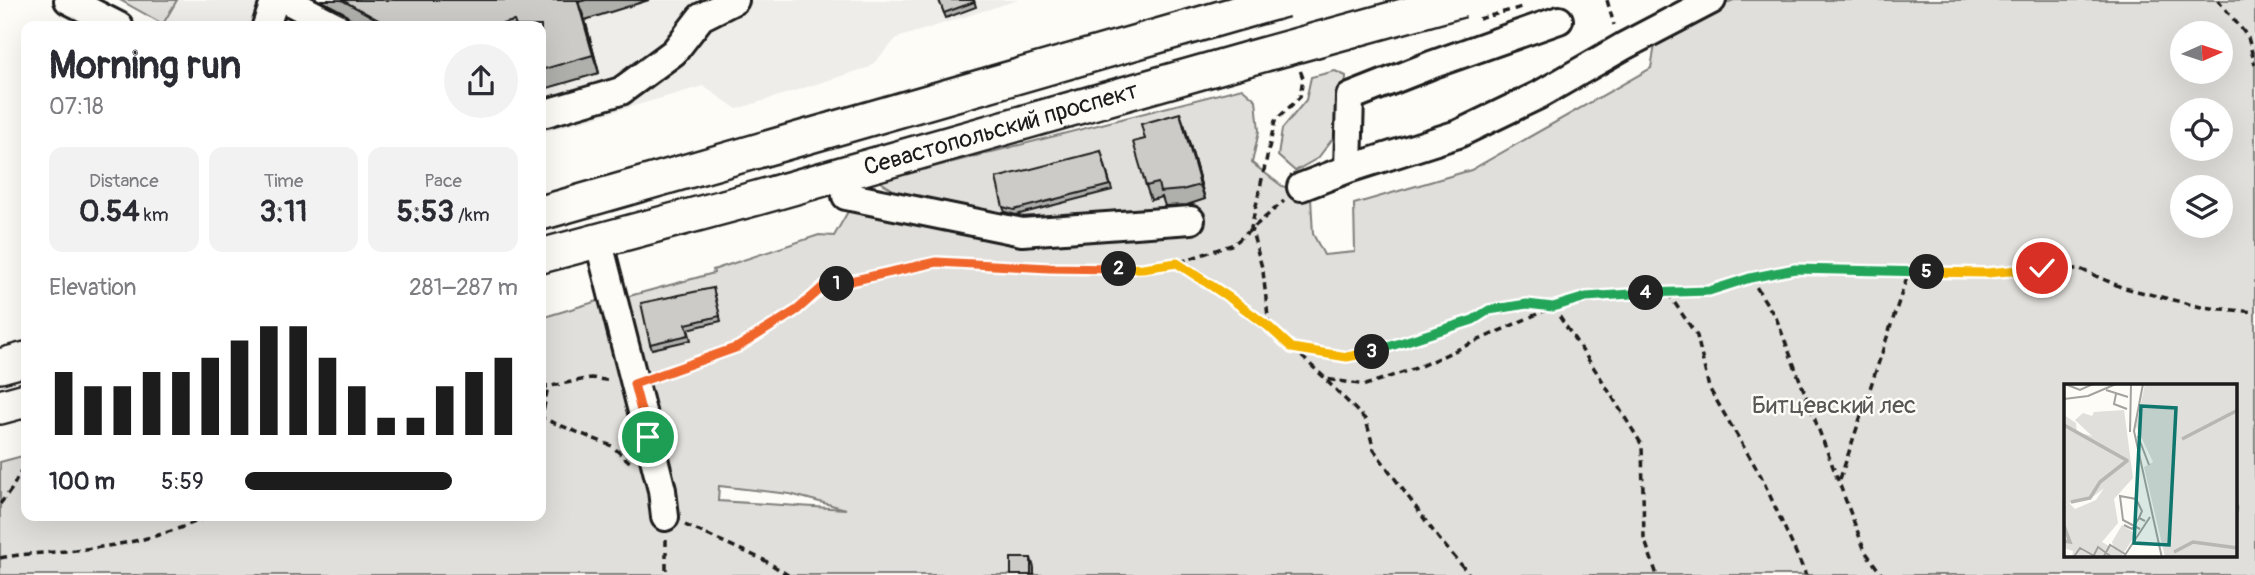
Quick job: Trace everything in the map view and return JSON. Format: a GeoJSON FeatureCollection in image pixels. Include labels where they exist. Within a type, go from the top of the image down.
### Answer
{"type":"FeatureCollection","features":[{"type":"Feature","properties":{"kind":"main road","name":"Севастопольский проспект"},"geometry":{"type":"LineString","coordinates":[[546,212],[1284,0]]}},
{"type":"Feature","properties":{"kind":"main road","name":"Севастопольский проспект"},"geometry":{"type":"LineString","coordinates":[[546,255],[757,198],[1461,0]]}},
{"type":"Feature","properties":{"kind":"main road"},"geometry":{"type":"LineString","coordinates":[[0,366],[21,360]]}},
{"type":"Feature","properties":{"kind":"main road"},"geometry":{"type":"LineString","coordinates":[[0,407],[21,401]]}},
{"type":"Feature","properties":{"kind":"street"},"geometry":{"type":"LineString","coordinates":[[68,0],[109,21]]}},
{"type":"Feature","properties":{"kind":"street"},"geometry":{"type":"LineString","coordinates":[[268,21],[275,0]]}},
{"type":"Feature","properties":{"kind":"street"},"geometry":{"type":"LineString","coordinates":[[286,0],[326,21]]}},
{"type":"Feature","properties":{"kind":"street"},"geometry":{"type":"LineString","coordinates":[[546,113],[621,91],[674,52],[701,17],[735,0]]}},
{"type":"Feature","properties":{"kind":"street"},"geometry":{"type":"LineString","coordinates":[[1301,187],[1458,134],[1539,95],[1623,46],[1712,0]]}},
{"type":"Feature","properties":{"kind":"street"},"geometry":{"type":"LineString","coordinates":[[1348,169],[1350,97],[1456,55],[1559,19]]}},
{"type":"Feature","properties":{"kind":"street"},"geometry":{"type":"LineString","coordinates":[[846,196],[1022,232],[1191,220]]}},
{"type":"Feature","properties":{"kind":"street"},"geometry":{"type":"LineString","coordinates":[[598,239],[662,490],[666,517]]}},
{"type":"Feature","properties":{"kind":"path"},"geometry":{"type":"LineString","coordinates":[[2218,0],[2248,37],[2255,65]]}},
{"type":"Feature","properties":{"kind":"path"},"geometry":{"type":"LineString","coordinates":[[1269,327],[1263,271],[1251,228],[1275,121],[1300,97],[1303,78]]}},
{"type":"Feature","properties":{"kind":"path"},"geometry":{"type":"LineString","coordinates":[[546,397],[548,386],[591,378],[634,384],[738,347],[797,310],[824,286],[936,262],[1101,270],[1177,263],[1234,244],[1301,187]]}},
{"type":"Feature","properties":{"kind":"path"},"geometry":{"type":"LineString","coordinates":[[1177,263],[1269,327],[1366,420],[1374,450],[1470,575]]}},
{"type":"Feature","properties":{"kind":"path"},"geometry":{"type":"LineString","coordinates":[[1326,379],[1365,385],[1416,368],[1553,307],[1586,297],[1709,291],[1750,278],[1795,269],[1987,273],[2042,268],[2080,269],[2121,287],[2201,307],[2255,312]]}},
{"type":"Feature","properties":{"kind":"path"},"geometry":{"type":"LineString","coordinates":[[1839,481],[1909,271]]}},
{"type":"Feature","properties":{"kind":"path"},"geometry":{"type":"LineString","coordinates":[[1750,278],[1777,320],[1865,551],[1882,575]]}},
{"type":"Feature","properties":{"kind":"path"},"geometry":{"type":"LineString","coordinates":[[1668,292],[1697,336],[1709,388],[1761,476],[1806,575]]}},
{"type":"Feature","properties":{"kind":"path"},"geometry":{"type":"LineString","coordinates":[[1292,348],[1347,357],[1377,351],[1450,328],[1473,320],[1489,310],[1527,304],[1553,307],[1642,445],[1644,538],[1657,575]]}},
{"type":"Feature","properties":{"kind":"path"},"geometry":{"type":"LineString","coordinates":[[546,420],[612,446],[662,490]]}},
{"type":"Feature","properties":{"kind":"path"},"geometry":{"type":"LineString","coordinates":[[0,504],[21,470]]}},
{"type":"Feature","properties":{"kind":"path"},"geometry":{"type":"LineString","coordinates":[[666,575],[666,517],[764,560],[788,575]]}},
{"type":"Feature","properties":{"kind":"path"},"geometry":{"type":"LineString","coordinates":[[0,558],[34,552],[74,551],[126,544],[154,538],[199,521]]}},
{"type":"Feature","properties":{"kind":"shaded area"},"geometry":{"type":"Polygon","coordinates":[[[177,0],[1018,0],[897,38],[870,67],[737,109],[703,86],[546,132],[546,21],[165,21],[177,0]]]}},
{"type":"Feature","properties":{"kind":"green space"},"geometry":{"type":"Polygon","coordinates":[[[120,0],[177,0],[165,21],[158,21],[120,0]]]}},
{"type":"Feature","properties":{"kind":"green space","name":"Битцевский лес"},"geometry":{"type":"Polygon","coordinates":[[[1734,0],[2255,0],[2255,575],[0,575],[0,462],[21,456],[21,521],[546,521],[546,316],[601,300],[649,495],[669,497],[622,298],[714,273],[713,270],[819,235],[834,236],[850,208],[898,193],[879,181],[1242,88],[1256,100],[1259,131],[1252,163],[1282,186],[1311,198],[1313,234],[1324,255],[1355,252],[1354,204],[1471,170],[1651,68],[1655,45],[1713,8],[1734,0]],[[719,486],[718,501],[846,509],[790,494],[719,486]]]}},
{"type":"Feature","properties":{"kind":"green space"},"geometry":{"type":"Polygon","coordinates":[[[1335,71],[1346,76],[1343,125],[1318,158],[1295,171],[1278,156],[1282,129],[1306,100],[1311,77],[1335,71]]]}},
{"type":"Feature","properties":{"kind":"building"},"geometry":{"type":"Polygon","coordinates":[[[342,0],[586,0],[578,2],[593,55],[546,69],[546,21],[380,21],[342,0]]]}},
{"type":"Feature","properties":{"kind":"building"},"geometry":{"type":"Polygon","coordinates":[[[939,0],[974,0],[974,2],[944,13],[939,0]]]}},
{"type":"Feature","properties":{"kind":"building"},"geometry":{"type":"Polygon","coordinates":[[[1180,113],[1200,185],[1160,192],[1158,183],[1146,186],[1133,142],[1145,139],[1141,124],[1180,113]]]}},
{"type":"Feature","properties":{"kind":"building"},"geometry":{"type":"Polygon","coordinates":[[[1101,151],[1110,185],[1014,210],[1003,207],[996,178],[1101,151]]]}},
{"type":"Feature","properties":{"kind":"building"},"geometry":{"type":"Polygon","coordinates":[[[713,288],[720,316],[686,324],[689,335],[650,344],[641,303],[713,288]]]}},
{"type":"Feature","properties":{"kind":"building"},"geometry":{"type":"Polygon","coordinates":[[[1011,558],[1031,558],[1031,575],[1011,575],[1011,558]]]}},
{"type":"Feature","properties":{"kind":"route"},"geometry":{"type":"LineString","coordinates":[[648,437],[634,384],[738,347],[797,310],[824,286],[936,262],[1101,270],[1177,263],[1230,298],[1292,348],[1347,357],[1377,351],[1450,328],[1473,320],[1489,310],[1506,306],[1527,304],[1553,307],[1586,297],[1709,291],[1750,278],[1795,269],[1987,273],[2042,268]]}}]}
